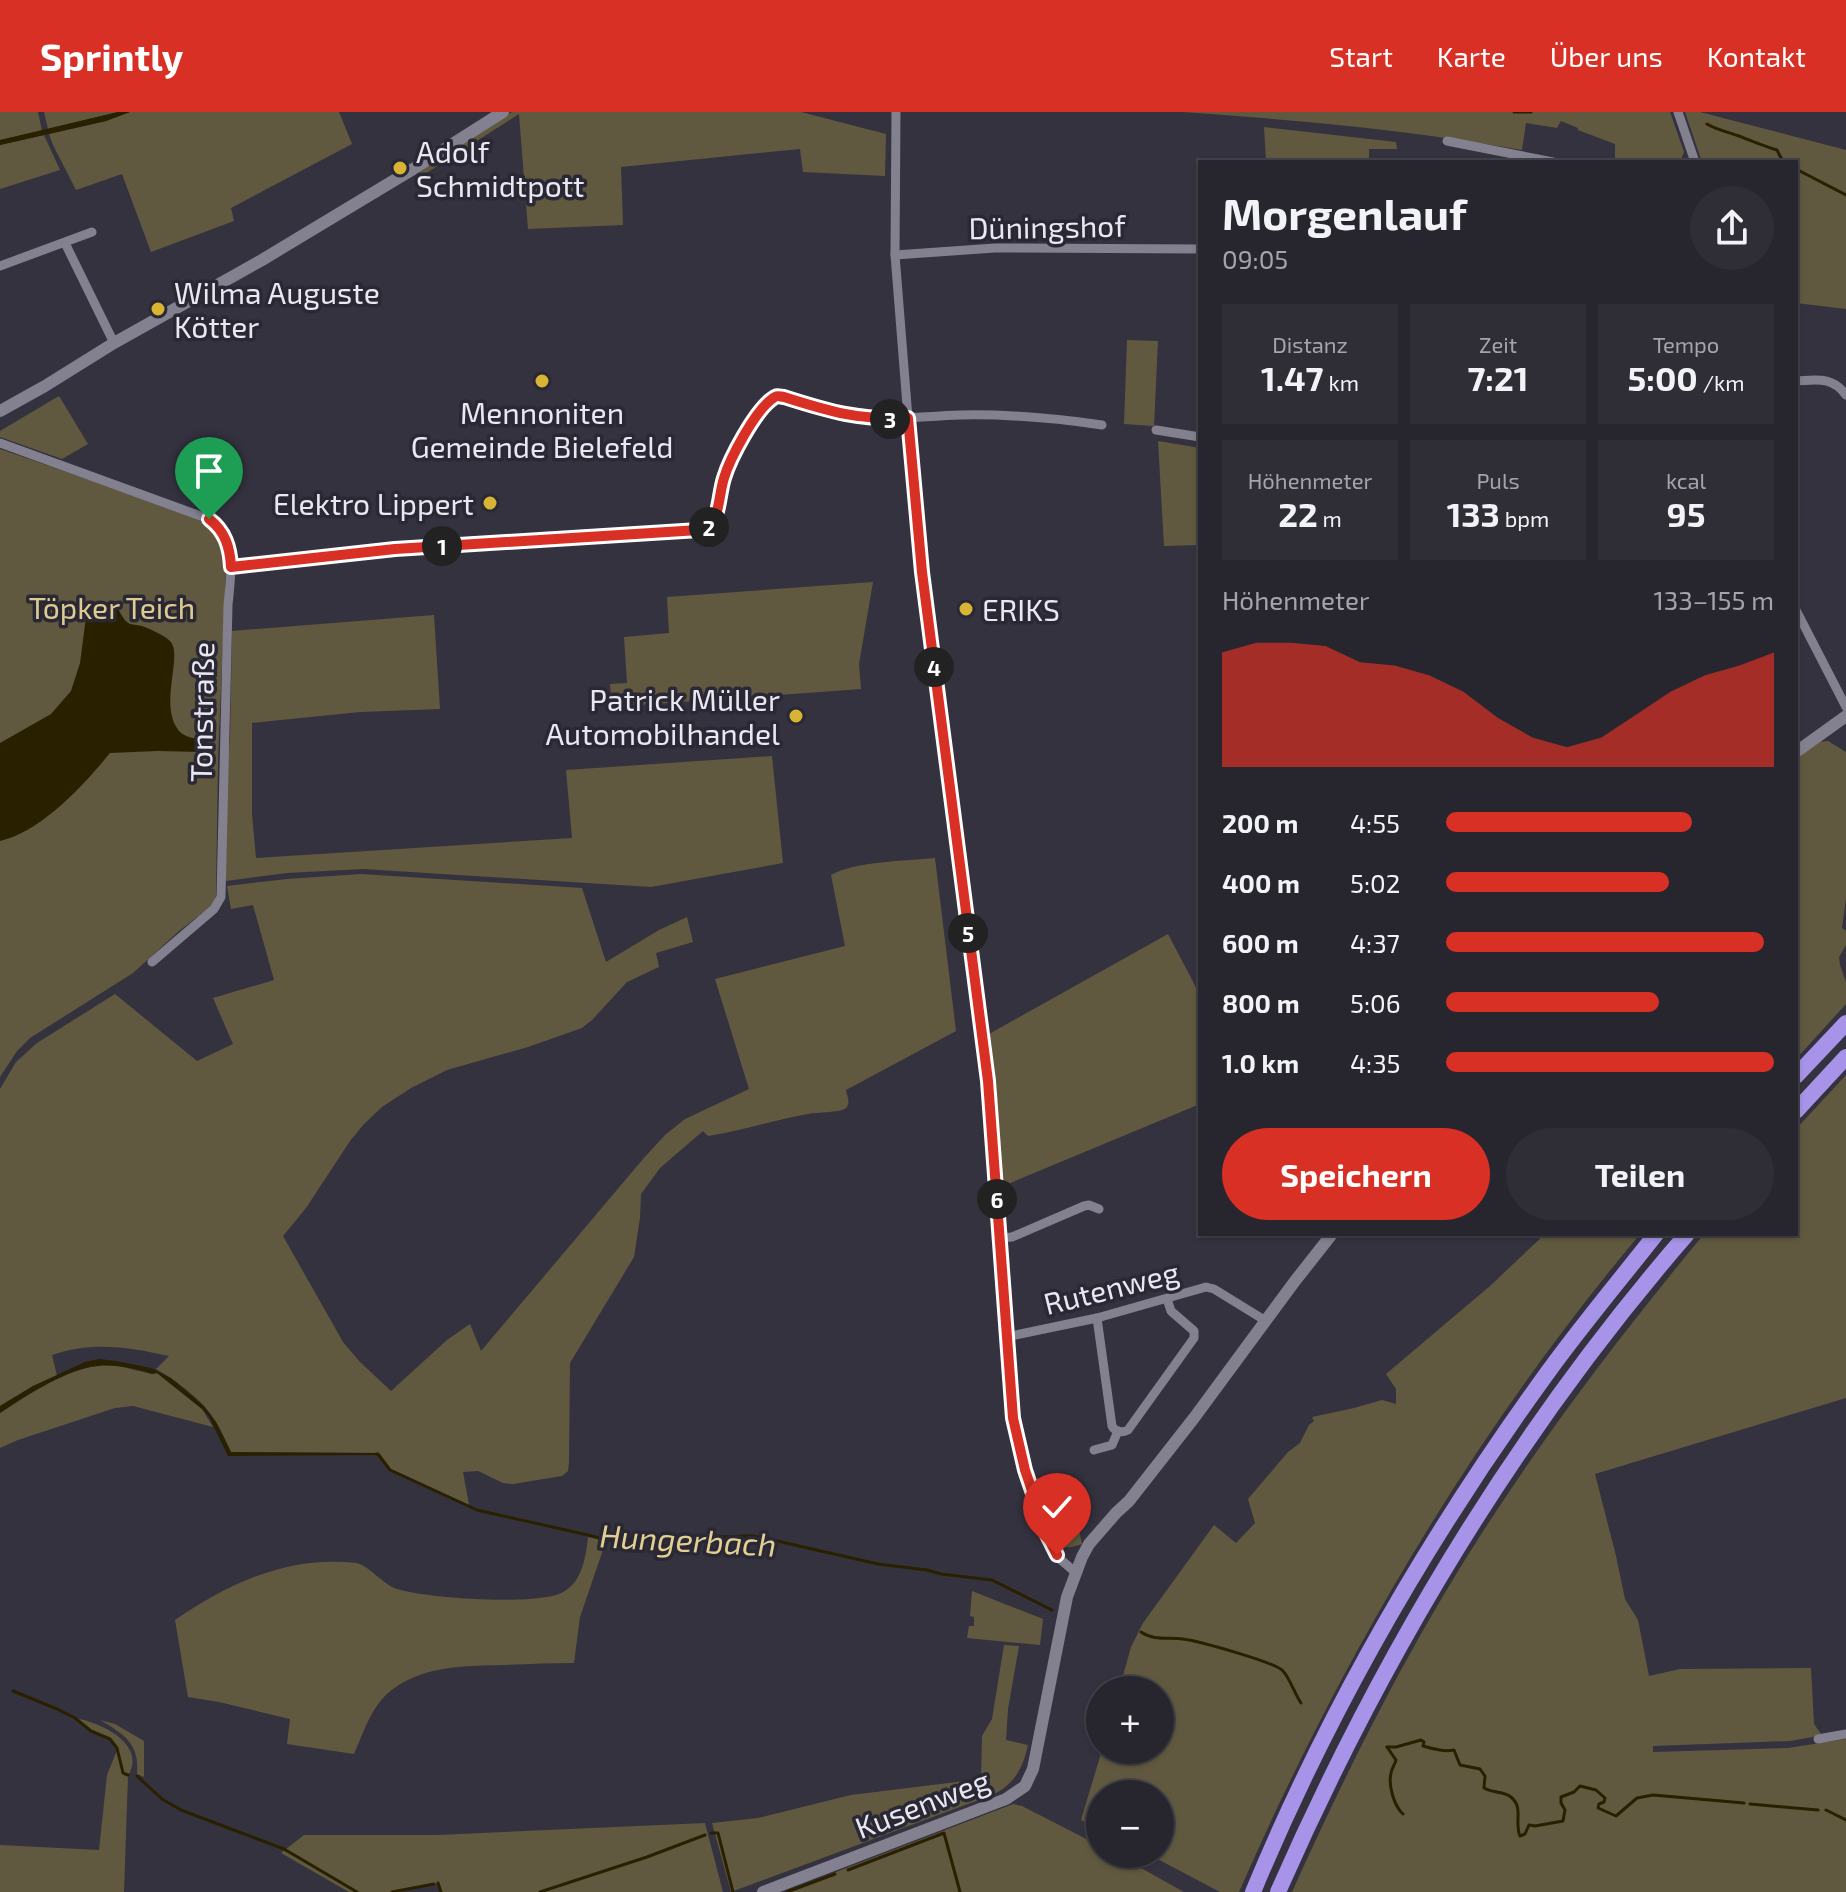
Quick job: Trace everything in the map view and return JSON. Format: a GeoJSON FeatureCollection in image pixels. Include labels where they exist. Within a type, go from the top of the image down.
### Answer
{"type":"FeatureCollection","features":[{"type":"Feature","properties":{"kind":"highway"},"geometry":{"type":"LineString","coordinates":[[1798,1074],[1846,1023]]}},
{"type":"Feature","properties":{"kind":"highway"},"geometry":{"type":"LineString","coordinates":[[1798,1109],[1846,1057]]}},
{"type":"Feature","properties":{"kind":"highway"},"geometry":{"type":"LineString","coordinates":[[1253,1892],[1339,1710],[1440,1532],[1548,1372],[1654,1236]]}},
{"type":"Feature","properties":{"kind":"highway"},"geometry":{"type":"LineString","coordinates":[[1278,1892],[1371,1699],[1418,1613],[1481,1510],[1605,1334],[1685,1236]]}},
{"type":"Feature","properties":{"kind":"street"},"geometry":{"type":"LineString","coordinates":[[0,411],[275,252],[503,112]]}},
{"type":"Feature","properties":{"kind":"street"},"geometry":{"type":"LineString","coordinates":[[896,112],[895,255],[908,418],[922,572],[988,1081],[1013,1418],[1025,1470],[1051,1545],[1060,1559],[1075,1572]]}},
{"type":"Feature","properties":{"kind":"street"},"geometry":{"type":"LineString","coordinates":[[1678,112],[1694,160]]}},
{"type":"Feature","properties":{"kind":"street"},"geometry":{"type":"LineString","coordinates":[[1447,141],[1543,160]]}},
{"type":"Feature","properties":{"kind":"street"},"geometry":{"type":"LineString","coordinates":[[0,266],[92,232]]}},
{"type":"Feature","properties":{"kind":"street"},"geometry":{"type":"LineString","coordinates":[[65,243],[114,343]]}},
{"type":"Feature","properties":{"kind":"street","name":"Düningshof"},"geometry":{"type":"LineString","coordinates":[[895,255],[995,248],[1198,249]]}},
{"type":"Feature","properties":{"kind":"street"},"geometry":{"type":"LineString","coordinates":[[1798,381],[1826,380],[1839,386],[1846,395]]}},
{"type":"Feature","properties":{"kind":"street"},"geometry":{"type":"LineString","coordinates":[[231,567],[407,548],[707,528],[717,513],[719,495],[730,461],[760,412],[777,396],[828,412],[858,417],[1030,416],[1102,425]]}},
{"type":"Feature","properties":{"kind":"street"},"geometry":{"type":"LineString","coordinates":[[1156,430],[1198,437]]}},
{"type":"Feature","properties":{"kind":"street","name":"Tonstraße"},"geometry":{"type":"LineString","coordinates":[[0,443],[209,519],[226,538],[229,548],[231,567],[221,897],[214,909],[152,962]]}},
{"type":"Feature","properties":{"kind":"street"},"geometry":{"type":"LineString","coordinates":[[1798,614],[1846,707]]}},
{"type":"Feature","properties":{"kind":"street"},"geometry":{"type":"LineString","coordinates":[[1798,751],[1846,716]]}},
{"type":"Feature","properties":{"kind":"street"},"geometry":{"type":"LineString","coordinates":[[1000,1238],[1012,1237],[1084,1206],[1099,1209]]}},
{"type":"Feature","properties":{"kind":"street","name":"Kusenweg"},"geometry":{"type":"LineString","coordinates":[[1295,1281],[1322,1236]]}},
{"type":"Feature","properties":{"kind":"street","name":"Kusenweg"},"geometry":{"type":"LineString","coordinates":[[763,1892],[1006,1799],[1025,1786],[1033,1769],[1067,1597],[1075,1572],[1117,1522],[1129,1501],[1331,1236]]}},
{"type":"Feature","properties":{"kind":"street","name":"Rutenweg"},"geometry":{"type":"LineString","coordinates":[[1006,1337],[1097,1318],[1210,1287],[1266,1321]]}},
{"type":"Feature","properties":{"kind":"street"},"geometry":{"type":"LineString","coordinates":[[1097,1318],[1111,1423],[1113,1429],[1124,1432],[1194,1338],[1194,1331],[1171,1311],[1167,1299]]}},
{"type":"Feature","properties":{"kind":"street"},"geometry":{"type":"LineString","coordinates":[[1094,1450],[1112,1445],[1118,1431]]}},
{"type":"Feature","properties":{"kind":"street"},"geometry":{"type":"LineString","coordinates":[[1818,1739],[1846,1734]]}},
{"type":"Feature","properties":{"kind":"green space"},"geometry":{"type":"Polygon","coordinates":[[[0,112],[38,112],[42,131],[0,140],[0,112]]]}},
{"type":"Feature","properties":{"kind":"green space"},"geometry":{"type":"Polygon","coordinates":[[[44,112],[118,112],[48,129],[44,112]]]}},
{"type":"Feature","properties":{"kind":"green space"},"geometry":{"type":"Polygon","coordinates":[[[130,112],[339,112],[352,144],[231,208],[234,221],[151,252],[122,174],[76,190],[49,134],[130,112]]]}},
{"type":"Feature","properties":{"kind":"green space"},"geometry":{"type":"Polygon","coordinates":[[[512,112],[801,112],[886,134],[885,176],[803,172],[800,149],[621,167],[623,225],[528,229],[519,114],[417,179],[421,169],[512,112]]]}},
{"type":"Feature","properties":{"kind":"green space"},"geometry":{"type":"Polygon","coordinates":[[[1183,112],[1670,112],[1684,152],[1681,160],[1615,160],[1615,144],[1561,121],[1557,128],[1526,123],[1522,150],[1353,126],[1183,112]]]}},
{"type":"Feature","properties":{"kind":"green space"},"geometry":{"type":"Polygon","coordinates":[[[1685,112],[1700,112],[1846,150],[1846,309],[1798,303],[1798,160],[1701,160],[1685,112]]]}},
{"type":"Feature","properties":{"kind":"green space"},"geometry":{"type":"Polygon","coordinates":[[[1264,127],[1396,142],[1397,149],[1369,149],[1369,160],[1266,160],[1264,127]]]}},
{"type":"Feature","properties":{"kind":"green space"},"geometry":{"type":"Polygon","coordinates":[[[44,135],[60,170],[0,189],[0,145],[44,135]]]}},
{"type":"Feature","properties":{"kind":"green space"},"geometry":{"type":"Polygon","coordinates":[[[1127,340],[1158,341],[1154,426],[1124,424],[1127,340]]]}},
{"type":"Feature","properties":{"kind":"green space"},"geometry":{"type":"Polygon","coordinates":[[[59,396],[88,444],[62,459],[0,437],[0,431],[59,396]]]}},
{"type":"Feature","properties":{"kind":"green space"},"geometry":{"type":"Polygon","coordinates":[[[1158,441],[1198,448],[1198,545],[1164,546],[1158,441]]]}},
{"type":"Feature","properties":{"kind":"green space","name":"Töpker Teich"},"geometry":{"type":"Polygon","coordinates":[[[0,449],[196,519],[213,530],[219,539],[226,570],[215,902],[133,973],[30,1038],[0,1077],[0,449]]]}},
{"type":"Feature","properties":{"kind":"green space"},"geometry":{"type":"Polygon","coordinates":[[[873,582],[859,664],[861,689],[612,707],[610,684],[627,683],[624,637],[669,633],[667,597],[873,582]]]}},
{"type":"Feature","properties":{"kind":"green space"},"geometry":{"type":"Polygon","coordinates":[[[434,615],[440,709],[360,712],[252,723],[252,814],[256,858],[572,838],[566,770],[772,756],[783,863],[651,887],[363,869],[287,873],[226,881],[232,631],[434,615]]]}},
{"type":"Feature","properties":{"kind":"green space"},"geometry":{"type":"Polygon","coordinates":[[[1828,741],[1846,752],[1846,898],[1842,928],[1846,931],[1846,945],[1839,957],[1846,982],[1846,1004],[1798,1057],[1798,756],[1818,742],[1828,741]]]}},
{"type":"Feature","properties":{"kind":"green space"},"geometry":{"type":"Polygon","coordinates":[[[935,858],[956,1031],[846,1090],[848,1104],[843,1110],[795,1116],[708,1136],[703,1131],[660,1168],[641,1194],[634,1257],[570,1363],[569,1462],[568,1471],[562,1476],[513,1484],[503,1483],[478,1471],[463,1472],[469,1505],[389,1468],[378,1453],[231,1452],[218,1425],[204,1406],[156,1369],[169,1356],[125,1348],[81,1348],[52,1355],[57,1376],[0,1406],[0,1089],[16,1062],[37,1043],[115,994],[197,1061],[233,1044],[213,998],[274,980],[253,905],[231,909],[227,886],[361,874],[582,888],[606,962],[687,917],[693,942],[656,953],[659,967],[627,982],[582,1028],[447,1070],[382,1107],[350,1141],[306,1208],[283,1236],[343,1342],[391,1391],[447,1340],[470,1324],[481,1351],[665,1135],[685,1119],[749,1089],[715,979],[845,946],[831,875],[867,864],[935,858]]]}},
{"type":"Feature","properties":{"kind":"green space"},"geometry":{"type":"Polygon","coordinates":[[[1168,934],[1198,991],[1198,1105],[1003,1186],[989,1034],[1168,934]]]}},
{"type":"Feature","properties":{"kind":"green space"},"geometry":{"type":"Polygon","coordinates":[[[1846,1075],[1846,1398],[1595,1474],[1625,1599],[1638,1620],[1649,1676],[1680,1669],[1811,1668],[1814,1724],[1821,1734],[1829,1734],[1790,1741],[1653,1746],[1653,1752],[1788,1748],[1846,1739],[1846,1892],[1292,1892],[1372,1724],[1439,1603],[1519,1477],[1608,1354],[1702,1236],[1798,1236],[1798,1127],[1846,1075]]]}},
{"type":"Feature","properties":{"kind":"green space"},"geometry":{"type":"Polygon","coordinates":[[[1543,1236],[1638,1236],[1579,1309],[1467,1467],[1367,1632],[1279,1804],[1239,1892],[1220,1892],[1174,1868],[1174,1780],[1093,1780],[1098,1764],[1174,1764],[1174,1676],[1123,1676],[1131,1647],[1143,1623],[1214,1525],[1236,1543],[1255,1523],[1248,1499],[1288,1452],[1300,1443],[1314,1421],[1312,1417],[1382,1400],[1396,1404],[1396,1389],[1386,1374],[1490,1286],[1543,1236]]]}},
{"type":"Feature","properties":{"kind":"green space"},"geometry":{"type":"Polygon","coordinates":[[[101,1365],[157,1373],[202,1409],[213,1427],[133,1406],[115,1408],[0,1448],[0,1413],[61,1377],[101,1365]]]}},
{"type":"Feature","properties":{"kind":"green space"},"geometry":{"type":"Polygon","coordinates":[[[1073,1502],[1082,1544],[1065,1547],[1057,1541],[1046,1508],[1073,1502]]]}},
{"type":"Feature","properties":{"kind":"green space"},"geometry":{"type":"Polygon","coordinates":[[[588,1537],[606,1541],[580,1617],[574,1663],[459,1667],[413,1677],[381,1700],[354,1754],[287,1744],[290,1719],[188,1697],[175,1620],[238,1584],[307,1563],[356,1563],[391,1587],[411,1592],[456,1598],[533,1599],[552,1596],[571,1586],[582,1567],[588,1537]]]}},
{"type":"Feature","properties":{"kind":"green space"},"geometry":{"type":"Polygon","coordinates":[[[972,1591],[1043,1619],[1040,1645],[967,1638],[969,1626],[974,1626],[974,1617],[970,1616],[972,1591]]]}},
{"type":"Feature","properties":{"kind":"green space"},"geometry":{"type":"Polygon","coordinates":[[[1004,1645],[1019,1646],[1006,1740],[1028,1745],[1012,1781],[992,1795],[731,1892],[712,1823],[758,1818],[851,1795],[981,1779],[982,1736],[992,1719],[1004,1645]]]}},
{"type":"Feature","properties":{"kind":"green space"},"geometry":{"type":"Polygon","coordinates":[[[75,1718],[109,1730],[127,1745],[132,1754],[128,1776],[124,1892],[0,1892],[0,1845],[99,1850],[107,1775],[118,1748],[111,1740],[91,1731],[75,1718]]]}},
{"type":"Feature","properties":{"kind":"green space"},"geometry":{"type":"Polygon","coordinates":[[[100,1720],[115,1724],[144,1741],[144,1777],[137,1774],[136,1755],[129,1741],[100,1720]]]}},
{"type":"Feature","properties":{"kind":"green space"},"geometry":{"type":"Polygon","coordinates":[[[1086,1803],[1086,1822],[1081,1820],[1086,1803]]]}},
{"type":"Feature","properties":{"kind":"green space"},"geometry":{"type":"Polygon","coordinates":[[[1013,1804],[1086,1839],[1086,1868],[1141,1868],[1184,1892],[784,1892],[1013,1804]]]}},
{"type":"Feature","properties":{"kind":"green space"},"geometry":{"type":"Polygon","coordinates":[[[705,1823],[723,1892],[440,1892],[437,1884],[396,1892],[349,1892],[281,1853],[304,1835],[438,1835],[705,1823]]]}},
{"type":"Feature","properties":{"kind":"shaded area"},"geometry":{"type":"Polygon","coordinates":[[[118,112],[130,112],[106,121],[0,145],[0,140],[118,112]]]}},
{"type":"Feature","properties":{"kind":"shaded area"},"geometry":{"type":"Polygon","coordinates":[[[103,602],[114,604],[130,624],[161,634],[170,641],[174,648],[170,696],[174,721],[180,732],[205,741],[209,747],[203,752],[110,753],[75,792],[46,817],[31,828],[0,841],[0,743],[51,714],[71,691],[80,663],[86,617],[90,610],[103,602]]]}},
{"type":"Feature","properties":{"kind":"shaded area"},"geometry":{"type":"Polygon","coordinates":[[[99,1359],[151,1368],[171,1378],[204,1406],[231,1452],[378,1453],[381,1461],[377,1455],[228,1456],[202,1409],[157,1373],[121,1366],[98,1366],[68,1374],[0,1413],[0,1406],[33,1386],[85,1362],[99,1359]]]}},
{"type":"Feature","properties":{"kind":"waterway"},"geometry":{"type":"LineString","coordinates":[[1514,112],[1531,112]]}},
{"type":"Feature","properties":{"kind":"waterway"},"geometry":{"type":"LineString","coordinates":[[1707,124],[1777,150],[1784,160]]}},
{"type":"Feature","properties":{"kind":"waterway"},"geometry":{"type":"LineString","coordinates":[[1798,170],[1846,195]]}},
{"type":"Feature","properties":{"kind":"waterway","name":"Hungerbach"},"geometry":{"type":"LineString","coordinates":[[376,1454],[390,1470],[477,1510],[607,1540],[764,1538],[878,1564],[992,1580],[1052,1610]]}},
{"type":"Feature","properties":{"kind":"waterway","name":"Hungerbach"},"geometry":{"type":"LineString","coordinates":[[1141,1632],[1156,1638],[1204,1644],[1277,1667],[1283,1671],[1301,1703]]}},
{"type":"Feature","properties":{"kind":"waterway"},"geometry":{"type":"LineString","coordinates":[[13,1691],[57,1709],[110,1739],[117,1748],[123,1773],[128,1775]]}},
{"type":"Feature","properties":{"kind":"waterway","name":"Hungerbach"},"geometry":{"type":"LineString","coordinates":[[1387,1747],[1421,1740],[1423,1746],[1454,1750],[1460,1765],[1480,1769],[1485,1776],[1484,1788],[1508,1795],[1515,1801],[1520,1836],[1525,1834],[1529,1825],[1563,1821],[1565,1810],[1561,1797],[1580,1786],[1596,1790],[1605,1798],[1598,1808],[1616,1816],[1637,1798],[1653,1795],[1744,1803]]}},
{"type":"Feature","properties":{"kind":"waterway"},"geometry":{"type":"LineString","coordinates":[[1387,1747],[1396,1760],[1390,1778],[1392,1795],[1403,1814]]}},
{"type":"Feature","properties":{"kind":"waterway"},"geometry":{"type":"LineString","coordinates":[[137,1776],[162,1799],[181,1810],[284,1849],[357,1892]]}},
{"type":"Feature","properties":{"kind":"waterway","name":"Hungerbach"},"geometry":{"type":"LineString","coordinates":[[1750,1804],[1818,1810]]}},
{"type":"Feature","properties":{"kind":"waterway","name":"Hungerbach"},"geometry":{"type":"LineString","coordinates":[[1826,1810],[1846,1820]]}},
{"type":"Feature","properties":{"kind":"waterway"},"geometry":{"type":"LineString","coordinates":[[711,1833],[718,1833],[733,1892]]}},
{"type":"Feature","properties":{"kind":"waterway"},"geometry":{"type":"LineString","coordinates":[[848,1870],[944,1833],[960,1892]]}},
{"type":"Feature","properties":{"kind":"waterway"},"geometry":{"type":"LineString","coordinates":[[540,1892],[705,1835]]}},
{"type":"Feature","properties":{"kind":"waterway"},"geometry":{"type":"LineString","coordinates":[[787,1892],[835,1874]]}},
{"type":"Feature","properties":{"kind":"waterway"},"geometry":{"type":"LineString","coordinates":[[438,1883],[441,1892]]}},
{"type":"Feature","properties":{"kind":"waterway"},"geometry":{"type":"LineString","coordinates":[[392,1892],[434,1884]]}},
{"type":"Feature","properties":{"kind":"place","name":"Adolf Schmidtpott"},"geometry":{"type":"Point","coordinates":[400,168]}},
{"type":"Feature","properties":{"kind":"place","name":"Wilma Auguste Kötter"},"geometry":{"type":"Point","coordinates":[158,309]}},
{"type":"Feature","properties":{"kind":"place","name":"Mennoniten Gemeinde Bielefeld"},"geometry":{"type":"Point","coordinates":[542,381]}},
{"type":"Feature","properties":{"kind":"place","name":"Elektro Lippert"},"geometry":{"type":"Point","coordinates":[490,503]}},
{"type":"Feature","properties":{"kind":"place","name":"ERIKS"},"geometry":{"type":"Point","coordinates":[966,609]}},
{"type":"Feature","properties":{"kind":"place","name":"Patrick Müller Automobilhandel"},"geometry":{"type":"Point","coordinates":[796,716]}},
{"type":"Feature","properties":{"kind":"route"},"geometry":{"type":"LineString","coordinates":[[209,519],[226,538],[231,567],[395,549],[699,530],[713,522],[724,476],[743,438],[760,412],[777,396],[843,415],[908,418],[922,572],[988,1081],[1015,1434],[1047,1535],[1057,1555]]}}]}
